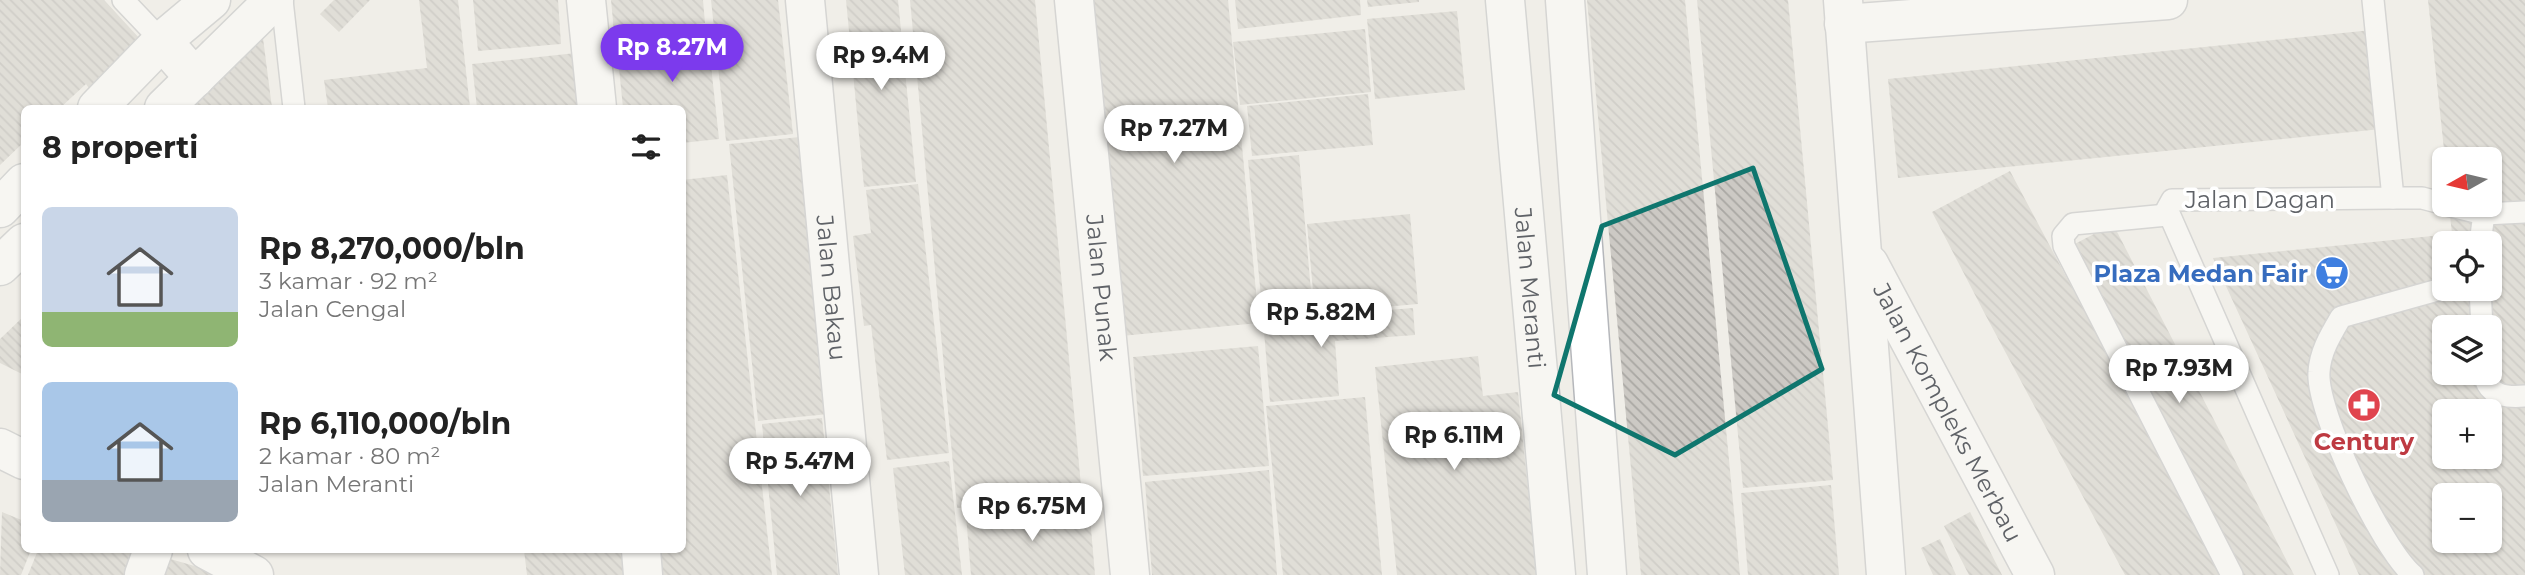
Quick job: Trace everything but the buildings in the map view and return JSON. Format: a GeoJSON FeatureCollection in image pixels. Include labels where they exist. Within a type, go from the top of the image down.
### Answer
{"type":"FeatureCollection","features":[{"type":"Feature","properties":{"kind":"street"},"geometry":{"type":"LineString","coordinates":[[100,105],[162,41],[211,0]]}},
{"type":"Feature","properties":{"kind":"street"},"geometry":{"type":"LineString","coordinates":[[167,105],[274,0]]}},
{"type":"Feature","properties":{"kind":"street"},"geometry":{"type":"LineString","coordinates":[[586,0],[597,105]]}},
{"type":"Feature","properties":{"kind":"street","name":"Jalan Bakau"},"geometry":{"type":"LineString","coordinates":[[805,0],[859,575]]}},
{"type":"Feature","properties":{"kind":"street","name":"Jalan Punak"},"geometry":{"type":"LineString","coordinates":[[1074,0],[1122,468],[1130,575]]}},
{"type":"Feature","properties":{"kind":"street","name":"Jalan Meranti"},"geometry":{"type":"LineString","coordinates":[[1505,0],[1556,575]]}},
{"type":"Feature","properties":{"kind":"street"},"geometry":{"type":"LineString","coordinates":[[1565,0],[1607,575]]}},
{"type":"Feature","properties":{"kind":"street"},"geometry":{"type":"LineString","coordinates":[[1844,12],[2168,0]]}},
{"type":"Feature","properties":{"kind":"street","name":"Jalan Kompleks Merbau"},"geometry":{"type":"LineString","coordinates":[[1844,12],[1886,575]]}},
{"type":"Feature","properties":{"kind":"street"},"geometry":{"type":"LineString","coordinates":[[162,41],[195,78]]}},
{"type":"Feature","properties":{"kind":"street"},"geometry":{"type":"LineString","coordinates":[[0,208],[21,186]]}},
{"type":"Feature","properties":{"kind":"street"},"geometry":{"type":"LineString","coordinates":[[0,267],[21,246]]}},
{"type":"Feature","properties":{"kind":"street","name":"Jalan Kompleks Merbau"},"geometry":{"type":"LineString","coordinates":[[1862,249],[2035,575]]}},
{"type":"Feature","properties":{"kind":"street"},"geometry":{"type":"LineString","coordinates":[[0,448],[21,458]]}},
{"type":"Feature","properties":{"kind":"street"},"geometry":{"type":"LineString","coordinates":[[144,575],[152,553]]}},
{"type":"Feature","properties":{"kind":"street"},"geometry":{"type":"LineString","coordinates":[[213,553],[254,575]]}},
{"type":"Feature","properties":{"kind":"street"},"geometry":{"type":"LineString","coordinates":[[640,553],[643,575]]}},
{"type":"Feature","properties":{"kind":"lane"},"geometry":{"type":"LineString","coordinates":[[123,0],[162,41]]}},
{"type":"Feature","properties":{"kind":"lane"},"geometry":{"type":"LineString","coordinates":[[282,0],[294,105]]}},
{"type":"Feature","properties":{"kind":"lane"},"geometry":{"type":"LineString","coordinates":[[2373,0],[2393,198],[2432,200]]}},
{"type":"Feature","properties":{"kind":"lane","name":"Jalan Dagan"},"geometry":{"type":"LineString","coordinates":[[2328,575],[2167,215],[2167,206],[2172,200],[2393,198]]}},
{"type":"Feature","properties":{"kind":"lane"},"geometry":{"type":"LineString","coordinates":[[2502,213],[2525,212]]}},
{"type":"Feature","properties":{"kind":"lane"},"geometry":{"type":"LineString","coordinates":[[2167,215],[2073,224],[2063,236],[2064,246],[2232,575]]}},
{"type":"Feature","properties":{"kind":"lane"},"geometry":{"type":"LineString","coordinates":[[2413,575],[2393,554],[2358,487],[2323,406],[2319,372],[2326,342],[2341,317],[2432,292]]}},
{"type":"Feature","properties":{"kind":"lane"},"geometry":{"type":"LineString","coordinates":[[2487,385],[2496,394],[2508,397],[2525,396]]}},
{"type":"Feature","properties":{"kind":"highlighted area"},"geometry":{"type":"Polygon","coordinates":[[[1753,168],[1822,369],[1675,455],[1554,395],[1602,226],[1753,168]]]}},
{"type":"Feature","properties":{"kind":"place","name":"Plaza Medan Fair"},"geometry":{"type":"Point","coordinates":[2332,273]}},
{"type":"Feature","properties":{"kind":"place","name":"Century"},"geometry":{"type":"Point","coordinates":[2364,405]}}]}
